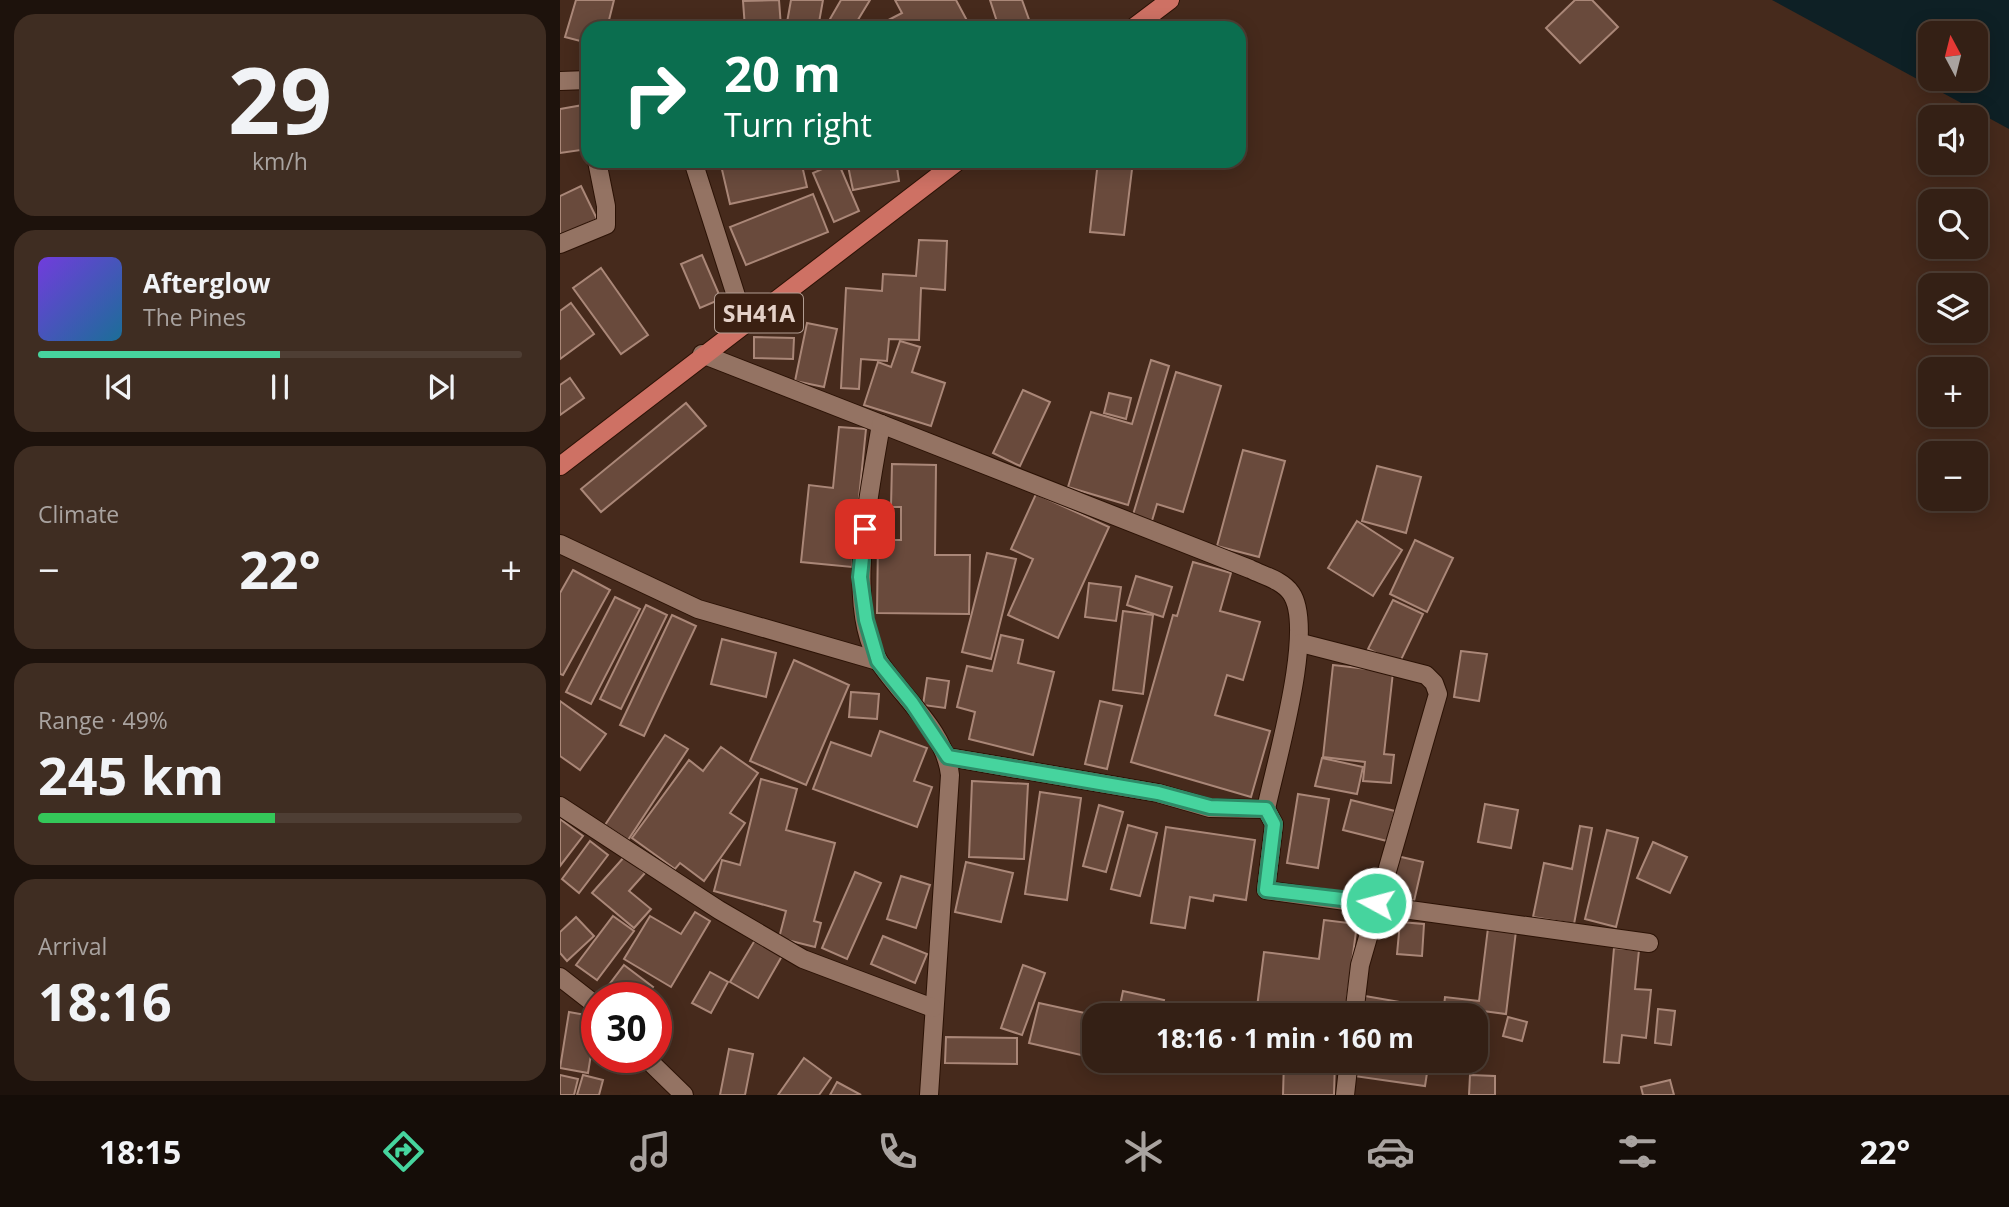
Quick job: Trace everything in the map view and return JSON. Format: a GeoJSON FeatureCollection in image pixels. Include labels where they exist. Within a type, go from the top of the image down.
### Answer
{"type":"FeatureCollection","features":[{"type":"Feature","properties":{"kind":"main road"},"geometry":{"type":"LineString","coordinates":[[1142,21],[1170,0]]}},
{"type":"Feature","properties":{"kind":"main road","name":"SH41A"},"geometry":{"type":"LineString","coordinates":[[560,466],[702,354],[949,168]]}},
{"type":"Feature","properties":{"kind":"street"},"geometry":{"type":"LineString","coordinates":[[560,81],[581,80]]}},
{"type":"Feature","properties":{"kind":"street"},"geometry":{"type":"LineString","coordinates":[[560,244],[606,225],[606,206],[598,168]]}},
{"type":"Feature","properties":{"kind":"street"},"geometry":{"type":"LineString","coordinates":[[695,168],[745,324]]}},
{"type":"Feature","properties":{"kind":"street"},"geometry":{"type":"LineString","coordinates":[[702,354],[1282,584],[1293,595],[1299,611],[1301,643],[1266,809],[1274,824],[1266,890],[1376,903],[1648,943]]}},
{"type":"Feature","properties":{"kind":"street"},"geometry":{"type":"LineString","coordinates":[[881,424],[860,577],[869,630],[878,661],[912,703],[948,757],[950,811],[933,1008],[929,1095]]}},
{"type":"Feature","properties":{"kind":"street"},"geometry":{"type":"LineString","coordinates":[[560,544],[698,609],[878,661]]}},
{"type":"Feature","properties":{"kind":"street"},"geometry":{"type":"LineString","coordinates":[[1301,643],[1426,675],[1434,683],[1438,694],[1376,903],[1360,965],[1355,1003]]}},
{"type":"Feature","properties":{"kind":"street"},"geometry":{"type":"LineString","coordinates":[[948,757],[1158,793],[1210,807],[1266,809]]}},
{"type":"Feature","properties":{"kind":"street"},"geometry":{"type":"LineString","coordinates":[[560,806],[719,910],[803,958],[933,1008]]}},
{"type":"Feature","properties":{"kind":"street"},"geometry":{"type":"LineString","coordinates":[[560,976],[581,993]]}},
{"type":"Feature","properties":{"kind":"street"},"geometry":{"type":"LineString","coordinates":[[661,1073],[684,1095]]}},
{"type":"Feature","properties":{"kind":"street"},"geometry":{"type":"LineString","coordinates":[[1345,1095],[1348,1073]]}},
{"type":"Feature","properties":{"kind":"water"},"geometry":{"type":"Polygon","coordinates":[[[1772,0],[2009,0],[2009,129],[1988,118],[1988,105],[1965,105],[1939,91],[1988,91],[1988,21],[1918,21],[1918,79],[1772,0]]]}},
{"type":"Feature","properties":{"kind":"building"},"geometry":{"type":"Polygon","coordinates":[[[576,0],[614,0],[609,21],[581,21],[581,41],[565,37],[576,0]]]}},
{"type":"Feature","properties":{"kind":"building"},"geometry":{"type":"Polygon","coordinates":[[[779,0],[781,21],[744,21],[743,1],[779,0]]]}},
{"type":"Feature","properties":{"kind":"building"},"geometry":{"type":"Polygon","coordinates":[[[791,0],[823,0],[819,21],[787,21],[791,0]]]}},
{"type":"Feature","properties":{"kind":"building"},"geometry":{"type":"Polygon","coordinates":[[[841,0],[870,0],[857,21],[829,21],[841,0]]]}},
{"type":"Feature","properties":{"kind":"building"},"geometry":{"type":"Polygon","coordinates":[[[895,0],[956,0],[967,21],[887,21],[902,13],[895,0]]]}},
{"type":"Feature","properties":{"kind":"building"},"geometry":{"type":"Polygon","coordinates":[[[990,0],[1022,0],[1030,21],[997,21],[990,0]]]}},
{"type":"Feature","properties":{"kind":"building"},"geometry":{"type":"Polygon","coordinates":[[[1575,0],[1592,0],[1618,27],[1580,63],[1546,28],[1575,0]]]}},
{"type":"Feature","properties":{"kind":"building"},"geometry":{"type":"Polygon","coordinates":[[[581,105],[581,150],[560,153],[560,109],[581,105]]]}},
{"type":"Feature","properties":{"kind":"building"},"geometry":{"type":"Polygon","coordinates":[[[722,168],[803,168],[807,187],[730,204],[722,168]]]}},
{"type":"Feature","properties":{"kind":"building"},"geometry":{"type":"Polygon","coordinates":[[[824,168],[841,168],[859,211],[834,222],[813,173],[824,168]]]}},
{"type":"Feature","properties":{"kind":"building"},"geometry":{"type":"Polygon","coordinates":[[[848,168],[897,168],[899,181],[853,190],[848,168]]]}},
{"type":"Feature","properties":{"kind":"building"},"geometry":{"type":"Polygon","coordinates":[[[1097,168],[1132,168],[1124,235],[1090,232],[1097,168]]]}},
{"type":"Feature","properties":{"kind":"building"},"geometry":{"type":"Polygon","coordinates":[[[581,186],[597,219],[560,236],[560,196],[581,186]]]}},
{"type":"Feature","properties":{"kind":"building"},"geometry":{"type":"Polygon","coordinates":[[[813,194],[828,232],[746,265],[730,227],[813,194]]]}},
{"type":"Feature","properties":{"kind":"building"},"geometry":{"type":"Polygon","coordinates":[[[919,240],[947,241],[945,290],[921,288],[919,340],[889,339],[887,361],[861,359],[859,389],[841,388],[846,288],[882,291],[883,274],[916,276],[919,240]]]}},
{"type":"Feature","properties":{"kind":"building"},"geometry":{"type":"Polygon","coordinates":[[[702,255],[721,299],[700,308],[681,264],[702,255]]]}},
{"type":"Feature","properties":{"kind":"building"},"geometry":{"type":"Polygon","coordinates":[[[601,268],[648,335],[621,354],[573,288],[601,268]]]}},
{"type":"Feature","properties":{"kind":"building"},"geometry":{"type":"Polygon","coordinates":[[[571,303],[594,334],[560,359],[560,311],[571,303]]]}},
{"type":"Feature","properties":{"kind":"building"},"geometry":{"type":"Polygon","coordinates":[[[807,323],[837,329],[824,387],[795,381],[807,323]]]}},
{"type":"Feature","properties":{"kind":"building"},"geometry":{"type":"Polygon","coordinates":[[[754,337],[794,338],[793,359],[754,358],[754,337]]]}},
{"type":"Feature","properties":{"kind":"building"},"geometry":{"type":"Polygon","coordinates":[[[900,341],[920,347],[912,372],[945,383],[931,426],[864,405],[878,362],[891,367],[900,341]]]}},
{"type":"Feature","properties":{"kind":"building"},"geometry":{"type":"Polygon","coordinates":[[[1151,360],[1169,366],[1128,505],[1068,487],[1091,412],[1132,424],[1151,360]]]}},
{"type":"Feature","properties":{"kind":"building"},"geometry":{"type":"Polygon","coordinates":[[[1176,372],[1221,386],[1183,512],[1157,504],[1151,524],[1132,518],[1176,372]]]}},
{"type":"Feature","properties":{"kind":"building"},"geometry":{"type":"Polygon","coordinates":[[[570,378],[584,398],[560,415],[560,385],[570,378]]]}},
{"type":"Feature","properties":{"kind":"building"},"geometry":{"type":"Polygon","coordinates":[[[1023,390],[1050,402],[1020,466],[993,453],[1023,390]]]}},
{"type":"Feature","properties":{"kind":"building"},"geometry":{"type":"Polygon","coordinates":[[[1109,393],[1131,398],[1126,419],[1104,413],[1109,393]]]}},
{"type":"Feature","properties":{"kind":"building"},"geometry":{"type":"Polygon","coordinates":[[[686,403],[706,426],[601,512],[581,489],[686,403]]]}},
{"type":"Feature","properties":{"kind":"building"},"geometry":{"type":"Polygon","coordinates":[[[839,427],[866,429],[852,567],[801,562],[809,485],[833,488],[839,427]]]}},
{"type":"Feature","properties":{"kind":"building"},"geometry":{"type":"Polygon","coordinates":[[[1243,450],[1285,461],[1259,557],[1217,546],[1243,450]]]}},
{"type":"Feature","properties":{"kind":"building"},"geometry":{"type":"Polygon","coordinates":[[[892,464],[936,465],[935,555],[970,555],[969,614],[877,613],[878,540],[901,540],[901,507],[891,507],[892,464]]]}},
{"type":"Feature","properties":{"kind":"building"},"geometry":{"type":"Polygon","coordinates":[[[1377,466],[1421,477],[1406,533],[1362,521],[1377,466]]]}},
{"type":"Feature","properties":{"kind":"building"},"geometry":{"type":"Polygon","coordinates":[[[1036,494],[1109,527],[1058,638],[1008,615],[1033,559],[1011,549],[1036,494]]]}},
{"type":"Feature","properties":{"kind":"building"},"geometry":{"type":"Polygon","coordinates":[[[1357,521],[1402,550],[1373,596],[1328,568],[1357,521]]]}},
{"type":"Feature","properties":{"kind":"building"},"geometry":{"type":"Polygon","coordinates":[[[1415,540],[1453,558],[1427,612],[1390,594],[1415,540]]]}},
{"type":"Feature","properties":{"kind":"building"},"geometry":{"type":"Polygon","coordinates":[[[987,553],[1016,559],[991,659],[962,652],[987,553]]]}},
{"type":"Feature","properties":{"kind":"building"},"geometry":{"type":"Polygon","coordinates":[[[1193,562],[1231,573],[1220,611],[1260,622],[1243,680],[1227,675],[1215,715],[1270,731],[1251,797],[1131,762],[1173,615],[1177,616],[1193,562]]]}},
{"type":"Feature","properties":{"kind":"building"},"geometry":{"type":"Polygon","coordinates":[[[573,570],[610,590],[563,675],[560,674],[560,593],[573,570]]]}},
{"type":"Feature","properties":{"kind":"building"},"geometry":{"type":"Polygon","coordinates":[[[1136,576],[1172,587],[1163,617],[1127,605],[1136,576]]]}},
{"type":"Feature","properties":{"kind":"building"},"geometry":{"type":"Polygon","coordinates":[[[1089,583],[1121,587],[1116,621],[1085,617],[1089,583]]]}},
{"type":"Feature","properties":{"kind":"building"},"geometry":{"type":"Polygon","coordinates":[[[615,597],[640,609],[591,704],[566,692],[615,597]]]}},
{"type":"Feature","properties":{"kind":"building"},"geometry":{"type":"Polygon","coordinates":[[[1393,600],[1423,614],[1399,664],[1368,649],[1393,600]]]}},
{"type":"Feature","properties":{"kind":"building"},"geometry":{"type":"Polygon","coordinates":[[[646,605],[667,615],[621,709],[600,699],[646,605]]]}},
{"type":"Feature","properties":{"kind":"building"},"geometry":{"type":"Polygon","coordinates":[[[1123,611],[1153,615],[1143,694],[1113,690],[1123,611]]]}},
{"type":"Feature","properties":{"kind":"building"},"geometry":{"type":"Polygon","coordinates":[[[672,615],[696,626],[644,736],[620,725],[672,615]]]}},
{"type":"Feature","properties":{"kind":"building"},"geometry":{"type":"Polygon","coordinates":[[[1001,635],[1023,640],[1018,663],[1054,672],[1033,755],[969,739],[975,712],[957,707],[967,666],[992,671],[1001,635]]]}},
{"type":"Feature","properties":{"kind":"building"},"geometry":{"type":"Polygon","coordinates":[[[722,639],[776,653],[766,697],[711,684],[722,639]]]}},
{"type":"Feature","properties":{"kind":"building"},"geometry":{"type":"Polygon","coordinates":[[[1461,651],[1487,654],[1479,701],[1454,697],[1461,651]]]}},
{"type":"Feature","properties":{"kind":"building"},"geometry":{"type":"Polygon","coordinates":[[[794,660],[849,685],[806,785],[750,761],[794,660]]]}},
{"type":"Feature","properties":{"kind":"building"},"geometry":{"type":"Polygon","coordinates":[[[1333,665],[1393,672],[1384,754],[1394,755],[1391,783],[1363,781],[1365,762],[1323,757],[1333,665]]]}},
{"type":"Feature","properties":{"kind":"building"},"geometry":{"type":"Polygon","coordinates":[[[927,678],[949,681],[945,708],[923,705],[927,678]]]}},
{"type":"Feature","properties":{"kind":"building"},"geometry":{"type":"Polygon","coordinates":[[[851,692],[879,694],[877,719],[849,717],[851,692]]]}},
{"type":"Feature","properties":{"kind":"building"},"geometry":{"type":"Polygon","coordinates":[[[560,701],[606,734],[580,770],[560,756],[560,701]]]}},
{"type":"Feature","properties":{"kind":"building"},"geometry":{"type":"Polygon","coordinates":[[[1100,701],[1122,706],[1107,769],[1085,764],[1100,701]]]}},
{"type":"Feature","properties":{"kind":"building"},"geometry":{"type":"Polygon","coordinates":[[[880,731],[927,748],[914,781],[932,787],[917,827],[813,789],[831,742],[871,756],[880,731]]]}},
{"type":"Feature","properties":{"kind":"building"},"geometry":{"type":"Polygon","coordinates":[[[665,735],[688,749],[628,840],[605,825],[665,735]]]}},
{"type":"Feature","properties":{"kind":"building"},"geometry":{"type":"Polygon","coordinates":[[[721,747],[758,773],[730,813],[745,823],[704,881],[680,863],[675,869],[632,838],[689,760],[703,771],[721,747]]]}},
{"type":"Feature","properties":{"kind":"building"},"geometry":{"type":"Polygon","coordinates":[[[1322,758],[1363,767],[1357,794],[1315,786],[1322,758]]]}},
{"type":"Feature","properties":{"kind":"building"},"geometry":{"type":"Polygon","coordinates":[[[761,779],[797,789],[786,830],[835,843],[814,921],[821,923],[815,947],[779,938],[786,911],[714,891],[722,860],[740,865],[761,779]]]}},
{"type":"Feature","properties":{"kind":"building"},"geometry":{"type":"Polygon","coordinates":[[[972,781],[1028,784],[1024,859],[969,857],[972,781]]]}},
{"type":"Feature","properties":{"kind":"building"},"geometry":{"type":"Polygon","coordinates":[[[1040,792],[1081,798],[1067,900],[1025,894],[1040,792]]]}},
{"type":"Feature","properties":{"kind":"building"},"geometry":{"type":"Polygon","coordinates":[[[1298,794],[1329,799],[1318,868],[1287,863],[1298,794]]]}},
{"type":"Feature","properties":{"kind":"building"},"geometry":{"type":"Polygon","coordinates":[[[1351,800],[1395,811],[1387,841],[1343,830],[1351,800]]]}},
{"type":"Feature","properties":{"kind":"building"},"geometry":{"type":"Polygon","coordinates":[[[1485,804],[1518,810],[1511,848],[1478,842],[1485,804]]]}},
{"type":"Feature","properties":{"kind":"building"},"geometry":{"type":"Polygon","coordinates":[[[1099,805],[1123,812],[1106,872],[1083,866],[1099,805]]]}},
{"type":"Feature","properties":{"kind":"building"},"geometry":{"type":"Polygon","coordinates":[[[560,819],[583,836],[560,866],[560,819]]]}},
{"type":"Feature","properties":{"kind":"building"},"geometry":{"type":"Polygon","coordinates":[[[1128,825],[1157,833],[1140,896],[1111,889],[1128,825]]]}},
{"type":"Feature","properties":{"kind":"building"},"geometry":{"type":"Polygon","coordinates":[[[1580,826],[1592,828],[1574,924],[1533,917],[1544,863],[1572,869],[1580,826]]]}},
{"type":"Feature","properties":{"kind":"building"},"geometry":{"type":"Polygon","coordinates":[[[1166,827],[1255,840],[1246,900],[1214,895],[1213,901],[1190,897],[1185,928],[1151,923],[1166,827]]]}},
{"type":"Feature","properties":{"kind":"building"},"geometry":{"type":"Polygon","coordinates":[[[1607,830],[1638,838],[1616,927],[1585,919],[1607,830]]]}},
{"type":"Feature","properties":{"kind":"building"},"geometry":{"type":"Polygon","coordinates":[[[590,841],[608,855],[579,893],[562,879],[590,841]]]}},
{"type":"Feature","properties":{"kind":"building"},"geometry":{"type":"Polygon","coordinates":[[[1653,842],[1687,857],[1670,893],[1637,878],[1653,842]]]}},
{"type":"Feature","properties":{"kind":"building"},"geometry":{"type":"Polygon","coordinates":[[[625,856],[645,873],[629,891],[651,909],[634,928],[592,893],[625,856]]]}},
{"type":"Feature","properties":{"kind":"building"},"geometry":{"type":"Polygon","coordinates":[[[1397,856],[1423,862],[1414,901],[1388,895],[1397,856]]]}},
{"type":"Feature","properties":{"kind":"building"},"geometry":{"type":"Polygon","coordinates":[[[966,862],[1013,873],[1001,922],[955,912],[966,862]]]}},
{"type":"Feature","properties":{"kind":"building"},"geometry":{"type":"Polygon","coordinates":[[[855,872],[881,883],[847,959],[822,948],[855,872]]]}},
{"type":"Feature","properties":{"kind":"building"},"geometry":{"type":"Polygon","coordinates":[[[901,876],[930,885],[916,928],[887,919],[901,876]]]}},
{"type":"Feature","properties":{"kind":"building"},"geometry":{"type":"Polygon","coordinates":[[[695,912],[710,921],[672,985],[672,982],[663,982],[624,959],[650,916],[681,934],[695,912]]]}},
{"type":"Feature","properties":{"kind":"building"},"geometry":{"type":"Polygon","coordinates":[[[613,916],[634,931],[597,980],[576,965],[613,916]]]}},
{"type":"Feature","properties":{"kind":"building"},"geometry":{"type":"Polygon","coordinates":[[[576,917],[594,936],[567,961],[560,953],[560,932],[576,917]]]}},
{"type":"Feature","properties":{"kind":"building"},"geometry":{"type":"Polygon","coordinates":[[[1324,920],[1357,924],[1347,1003],[1258,1003],[1264,952],[1319,959],[1324,920]]]}},
{"type":"Feature","properties":{"kind":"building"},"geometry":{"type":"Polygon","coordinates":[[[1400,922],[1424,924],[1422,956],[1397,954],[1400,922]]]}},
{"type":"Feature","properties":{"kind":"building"},"geometry":{"type":"Polygon","coordinates":[[[1488,928],[1516,931],[1506,1014],[1488,1012],[1488,1003],[1444,1003],[1445,997],[1479,1001],[1488,928]]]}},
{"type":"Feature","properties":{"kind":"building"},"geometry":{"type":"Polygon","coordinates":[[[883,936],[927,954],[915,983],[871,964],[883,936]]]}},
{"type":"Feature","properties":{"kind":"building"},"geometry":{"type":"Polygon","coordinates":[[[755,940],[782,956],[758,998],[730,982],[755,940]]]}},
{"type":"Feature","properties":{"kind":"building"},"geometry":{"type":"Polygon","coordinates":[[[1614,948],[1639,950],[1635,989],[1651,990],[1646,1038],[1622,1035],[1619,1063],[1604,1062],[1614,948]]]}},
{"type":"Feature","properties":{"kind":"building"},"geometry":{"type":"Polygon","coordinates":[[[624,965],[646,982],[611,982],[624,965]]]}},
{"type":"Feature","properties":{"kind":"building"},"geometry":{"type":"Polygon","coordinates":[[[1023,965],[1045,973],[1022,1035],[1001,1028],[1023,965]]]}},
{"type":"Feature","properties":{"kind":"building"},"geometry":{"type":"Polygon","coordinates":[[[710,972],[728,982],[711,1013],[692,1003],[710,972]]]}},
{"type":"Feature","properties":{"kind":"building"},"geometry":{"type":"Polygon","coordinates":[[[1123,991],[1164,1000],[1163,1003],[1120,1003],[1123,991]]]}},
{"type":"Feature","properties":{"kind":"building"},"geometry":{"type":"Polygon","coordinates":[[[1365,996],[1400,1002],[1400,1003],[1364,1003],[1365,996]]]}},
{"type":"Feature","properties":{"kind":"building"},"geometry":{"type":"Polygon","coordinates":[[[1039,1003],[1082,1012],[1082,1055],[1029,1043],[1039,1003]]]}},
{"type":"Feature","properties":{"kind":"building"},"geometry":{"type":"Polygon","coordinates":[[[1658,1009],[1675,1011],[1671,1045],[1655,1043],[1658,1009]]]}},
{"type":"Feature","properties":{"kind":"building"},"geometry":{"type":"Polygon","coordinates":[[[569,1012],[581,1014],[581,1072],[560,1068],[569,1012]]]}},
{"type":"Feature","properties":{"kind":"building"},"geometry":{"type":"Polygon","coordinates":[[[1508,1017],[1527,1022],[1522,1041],[1503,1036],[1508,1017]]]}},
{"type":"Feature","properties":{"kind":"building"},"geometry":{"type":"Polygon","coordinates":[[[946,1037],[1017,1038],[1017,1064],[945,1063],[946,1037]]]}},
{"type":"Feature","properties":{"kind":"building"},"geometry":{"type":"Polygon","coordinates":[[[729,1049],[753,1054],[745,1095],[720,1095],[729,1049]]]}},
{"type":"Feature","properties":{"kind":"building"},"geometry":{"type":"Polygon","coordinates":[[[804,1058],[831,1078],[819,1095],[778,1095],[804,1058]]]}},
{"type":"Feature","properties":{"kind":"building"},"geometry":{"type":"Polygon","coordinates":[[[1284,1073],[1335,1073],[1334,1095],[1283,1095],[1284,1073]]]}},
{"type":"Feature","properties":{"kind":"building"},"geometry":{"type":"Polygon","coordinates":[[[1354,1073],[1427,1073],[1425,1086],[1354,1076],[1354,1073]]]}},
{"type":"Feature","properties":{"kind":"building"},"geometry":{"type":"Polygon","coordinates":[[[560,1075],[578,1079],[574,1095],[560,1095],[560,1075]]]}},
{"type":"Feature","properties":{"kind":"building"},"geometry":{"type":"Polygon","coordinates":[[[583,1075],[603,1080],[599,1095],[577,1095],[583,1075]]]}},
{"type":"Feature","properties":{"kind":"building"},"geometry":{"type":"Polygon","coordinates":[[[1470,1075],[1495,1076],[1495,1095],[1469,1095],[1470,1075]]]}},
{"type":"Feature","properties":{"kind":"building"},"geometry":{"type":"Polygon","coordinates":[[[1670,1080],[1674,1095],[1643,1095],[1641,1087],[1670,1080]]]}},
{"type":"Feature","properties":{"kind":"building"},"geometry":{"type":"Polygon","coordinates":[[[837,1082],[861,1095],[830,1095],[837,1082]]]}},
{"type":"Feature","properties":{"kind":"route"},"geometry":{"type":"LineString","coordinates":[[865,529],[860,577],[866,620],[878,661],[912,703],[948,757],[1158,793],[1210,807],[1266,809],[1274,824],[1266,890],[1376,903]]}}]}
